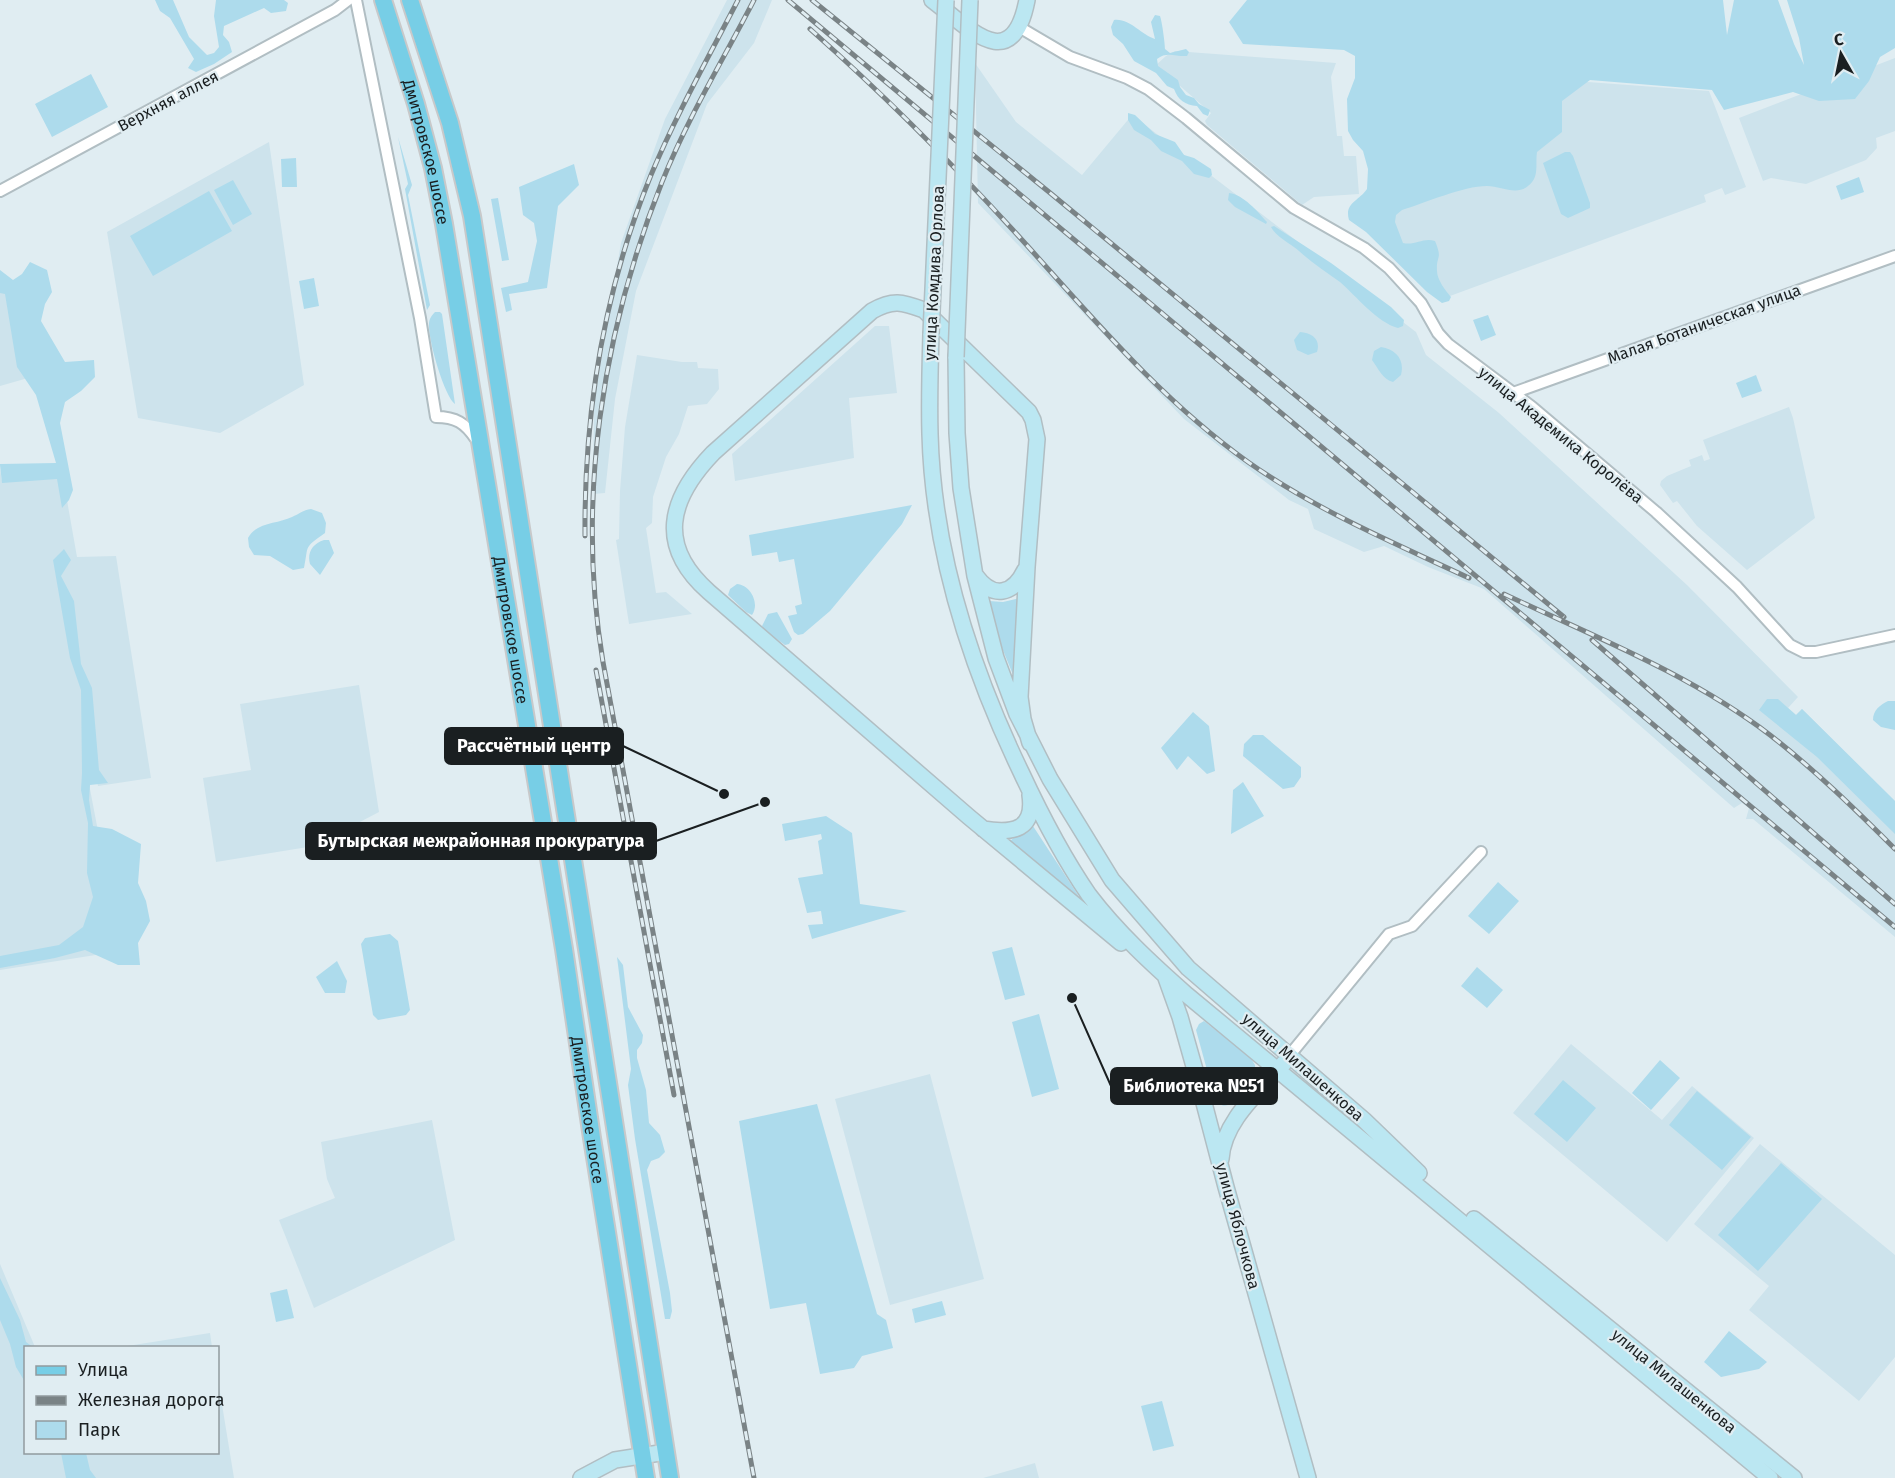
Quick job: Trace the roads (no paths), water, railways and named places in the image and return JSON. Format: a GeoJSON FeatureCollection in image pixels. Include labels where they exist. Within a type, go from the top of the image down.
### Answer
{"type":"FeatureCollection","features":[{"type":"Feature","properties":{"kind":"main road","name":"Дмитровское шоссе"},"geometry":{"type":"LineString","coordinates":[[383,0],[417,104],[433,168],[561,928],[646,1478]]}},
{"type":"Feature","properties":{"kind":"main road"},"geometry":{"type":"LineString","coordinates":[[410,0],[420,27]]}},
{"type":"Feature","properties":{"kind":"main road"},"geometry":{"type":"LineString","coordinates":[[417,0],[420,27]]}},
{"type":"Feature","properties":{"kind":"main road"},"geometry":{"type":"LineString","coordinates":[[932,0],[987,41],[1000,42],[1007,39],[1019,27],[1027,0]]}},
{"type":"Feature","properties":{"kind":"main road","name":"улица Комдива Орлова"},"geometry":{"type":"LineString","coordinates":[[944,545],[935,494],[930,435],[946,0]]}},
{"type":"Feature","properties":{"kind":"main road","name":"улица Комдива Орлова"},"geometry":{"type":"LineString","coordinates":[[969,540],[957,444],[956,357],[970,0]]}},
{"type":"Feature","properties":{"kind":"main road","name":"Дмитровское шоссе"},"geometry":{"type":"LineString","coordinates":[[420,27],[450,123],[472,216],[670,1478]]}},
{"type":"Feature","properties":{"kind":"main road"},"geometry":{"type":"LineString","coordinates":[[1030,743],[1020,697],[1037,439],[1033,420],[1029,412],[924,310],[902,303],[885,303],[872,311],[713,453],[687,483],[675,516],[675,536],[681,558],[698,582],[983,829],[1128,948],[1152,963]]}},
{"type":"Feature","properties":{"kind":"main road","name":"улица Милашенкова"},"geometry":{"type":"LineString","coordinates":[[969,540],[975,576],[996,658],[1030,743],[1112,880],[1164,942],[1202,980],[1364,1120],[1404,1160],[1440,1191],[1794,1478]]}},
{"type":"Feature","properties":{"kind":"main road","name":"улица Милашенкова"},"geometry":{"type":"LineString","coordinates":[[944,545],[972,656],[1001,731],[1058,846],[1090,896],[1126,937],[1187,995],[1770,1478]]}},
{"type":"Feature","properties":{"kind":"main road"},"geometry":{"type":"LineString","coordinates":[[975,576],[991,591],[1001,592],[1012,588],[1021,579],[1027,567]]}},
{"type":"Feature","properties":{"kind":"main road"},"geometry":{"type":"LineString","coordinates":[[983,829],[1004,831],[1021,826],[1031,812],[1029,789]]}},
{"type":"Feature","properties":{"kind":"main road","name":"улица Яблочкова"},"geometry":{"type":"LineString","coordinates":[[1165,975],[1180,1017],[1308,1478]]}},
{"type":"Feature","properties":{"kind":"main road"},"geometry":{"type":"LineString","coordinates":[[1180,1017],[1187,995],[1202,980]]}},
{"type":"Feature","properties":{"kind":"main road"},"geometry":{"type":"LineString","coordinates":[[1221,1166],[1226,1135],[1242,1111],[1289,1056]]}},
{"type":"Feature","properties":{"kind":"main road"},"geometry":{"type":"LineString","coordinates":[[1205,1105],[1215,1115],[1222,1118],[1236,1116],[1242,1111]]}},
{"type":"Feature","properties":{"kind":"main road"},"geometry":{"type":"LineString","coordinates":[[581,1478],[615,1460],[666,1452]]}},
{"type":"Feature","properties":{"kind":"street","name":"Верхняя аллея"},"geometry":{"type":"LineString","coordinates":[[0,191],[336,10],[348,0]]}},
{"type":"Feature","properties":{"kind":"street"},"geometry":{"type":"LineString","coordinates":[[356,0],[420,318],[436,417],[451,417],[459,420],[469,428],[481,448]]}},
{"type":"Feature","properties":{"kind":"street"},"geometry":{"type":"LineString","coordinates":[[336,10],[346,8],[359,12]]}},
{"type":"Feature","properties":{"kind":"street","name":"улица Академика Королёва"},"geometry":{"type":"LineString","coordinates":[[1019,27],[1070,57],[1127,78],[1148,89],[1173,107],[1294,208],[1364,248],[1389,268],[1421,303],[1438,333],[1448,344],[1513,393],[1656,512],[1737,587],[1790,645],[1804,651],[1816,651],[1895,634]]}},
{"type":"Feature","properties":{"kind":"street","name":"Малая Ботаническая улица"},"geometry":{"type":"LineString","coordinates":[[1513,393],[1895,256]]}},
{"type":"Feature","properties":{"kind":"street"},"geometry":{"type":"LineString","coordinates":[[1289,1056],[1389,934],[1412,926],[1481,852]]}},
{"type":"Feature","properties":{"kind":"railway"},"geometry":{"type":"LineString","coordinates":[[585,536],[588,443],[593,398],[609,307],[621,262],[651,175],[738,0]]}},
{"type":"Feature","properties":{"kind":"railway"},"geometry":{"type":"LineString","coordinates":[[754,0],[683,135],[662,182],[641,239],[610,358],[600,418],[594,479],[592,540],[595,601],[603,662],[754,1478]]}},
{"type":"Feature","properties":{"kind":"railway"},"geometry":{"type":"LineString","coordinates":[[788,0],[1895,927]]}},
{"type":"Feature","properties":{"kind":"railway"},"geometry":{"type":"LineString","coordinates":[[812,0],[1049,192],[1564,617]]}},
{"type":"Feature","properties":{"kind":"railway"},"geometry":{"type":"LineString","coordinates":[[810,29],[863,77],[939,152],[1124,352],[1183,410],[1215,437],[1248,462],[1328,511],[1469,578]]}},
{"type":"Feature","properties":{"kind":"railway"},"geometry":{"type":"LineString","coordinates":[[1504,594],[1675,675],[1739,713],[1803,762],[1895,849]]}},
{"type":"Feature","properties":{"kind":"railway"},"geometry":{"type":"LineString","coordinates":[[1592,640],[1895,904]]}},
{"type":"Feature","properties":{"kind":"railway"},"geometry":{"type":"LineString","coordinates":[[596,670],[674,1095]]}},
{"type":"Feature","properties":{"kind":"place","name":"Рассчётный центр"},"geometry":{"type":"Point","coordinates":[724,794]}},
{"type":"Feature","properties":{"kind":"place","name":"Бутырская межрайонная прокуратура"},"geometry":{"type":"Point","coordinates":[765,802]}},
{"type":"Feature","properties":{"kind":"place","name":"Библиотека №51"},"geometry":{"type":"Point","coordinates":[1072,998]}}]}
